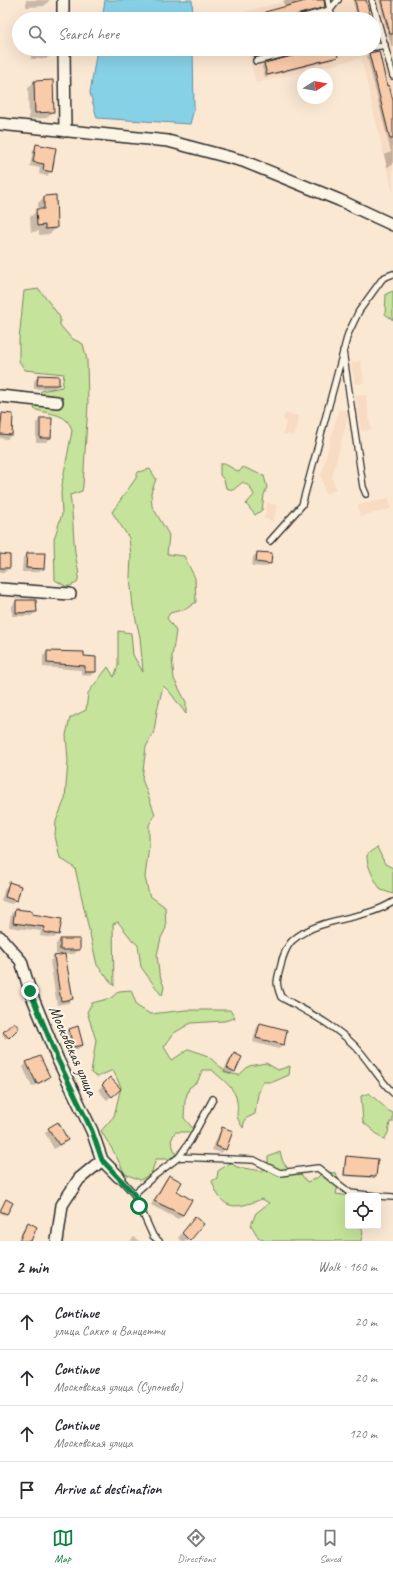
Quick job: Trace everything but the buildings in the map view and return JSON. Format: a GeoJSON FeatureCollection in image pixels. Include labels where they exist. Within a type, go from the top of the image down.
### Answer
{"type":"FeatureCollection","features":[{"type":"Feature","properties":{"kind":"street"},"geometry":{"type":"LineString","coordinates":[[63,0],[63,12]]}},
{"type":"Feature","properties":{"kind":"street"},"geometry":{"type":"LineString","coordinates":[[64,56],[65,131]]}},
{"type":"Feature","properties":{"kind":"street"},"geometry":{"type":"LineString","coordinates":[[0,124],[168,141],[243,161],[339,200],[393,225]]}},
{"type":"Feature","properties":{"kind":"street"},"geometry":{"type":"LineString","coordinates":[[0,396],[57,402]]}},
{"type":"Feature","properties":{"kind":"street"},"geometry":{"type":"LineString","coordinates":[[0,589],[70,594]]}},
{"type":"Feature","properties":{"kind":"street","name":"Московская улица"},"geometry":{"type":"LineString","coordinates":[[0,937],[21,961],[30,991],[58,1060],[92,1131],[102,1160]]}},
{"type":"Feature","properties":{"kind":"street"},"geometry":{"type":"LineString","coordinates":[[57,1241],[62,1205],[79,1180],[102,1160],[119,1177]]}},
{"type":"Feature","properties":{"kind":"lane"},"geometry":{"type":"LineString","coordinates":[[328,0],[330,10]]}},
{"type":"Feature","properties":{"kind":"lane"},"geometry":{"type":"LineString","coordinates":[[323,12],[330,10],[338,0]]}},
{"type":"Feature","properties":{"kind":"lane"},"geometry":{"type":"LineString","coordinates":[[372,0],[375,12]]}},
{"type":"Feature","properties":{"kind":"lane"},"geometry":{"type":"LineString","coordinates":[[381,34],[393,76]]}},
{"type":"Feature","properties":{"kind":"lane"},"geometry":{"type":"LineString","coordinates":[[256,61],[276,56]]}},
{"type":"Feature","properties":{"kind":"lane"},"geometry":{"type":"LineString","coordinates":[[270,541],[302,506],[348,334],[359,311],[383,278],[393,274]]}},
{"type":"Feature","properties":{"kind":"lane"},"geometry":{"type":"LineString","coordinates":[[343,349],[363,487],[366,494]]}},
{"type":"Feature","properties":{"kind":"lane"},"geometry":{"type":"LineString","coordinates":[[393,902],[363,914],[314,927],[292,941],[281,961],[276,984],[281,997],[328,1024],[356,1047],[385,1085],[393,1093]]}},
{"type":"Feature","properties":{"kind":"lane"},"geometry":{"type":"LineString","coordinates":[[134,1194],[154,1176],[179,1157],[214,1099]]}},
{"type":"Feature","properties":{"kind":"lane"},"geometry":{"type":"LineString","coordinates":[[179,1157],[254,1160],[280,1174],[318,1168],[350,1193]]}},
{"type":"Feature","properties":{"kind":"lane"},"geometry":{"type":"LineString","coordinates":[[119,1177],[134,1194],[153,1236],[159,1241]]}},
{"type":"Feature","properties":{"kind":"lane"},"geometry":{"type":"LineString","coordinates":[[381,1196],[393,1197]]}},
{"type":"Feature","properties":{"kind":"shaded area"},"geometry":{"type":"Polygon","coordinates":[[[282,0],[393,0],[393,194],[361,58],[319,68],[297,68],[297,73],[256,83],[249,56],[381,56],[381,12],[244,12],[282,2],[282,0]]]}},
{"type":"Feature","properties":{"kind":"shaded area"},"geometry":{"type":"Polygon","coordinates":[[[361,361],[364,383],[355,384],[351,363],[361,361]]]}},
{"type":"Feature","properties":{"kind":"shaded area"},"geometry":{"type":"Polygon","coordinates":[[[366,395],[371,430],[361,431],[356,396],[366,395]]]}},
{"type":"Feature","properties":{"kind":"shaded area"},"geometry":{"type":"Polygon","coordinates":[[[339,409],[349,412],[332,477],[336,490],[325,494],[321,475],[339,409]]]}},
{"type":"Feature","properties":{"kind":"shaded area"},"geometry":{"type":"Polygon","coordinates":[[[285,413],[299,416],[294,436],[283,434],[286,421],[283,420],[285,413]]]}},
{"type":"Feature","properties":{"kind":"shaded area"},"geometry":{"type":"Polygon","coordinates":[[[389,498],[391,509],[360,516],[358,505],[389,498]]]}},
{"type":"Feature","properties":{"kind":"shaded area"},"geometry":{"type":"Polygon","coordinates":[[[267,503],[277,505],[273,521],[264,519],[267,503]]]}},
{"type":"Feature","properties":{"kind":"green space"},"geometry":{"type":"Polygon","coordinates":[[[39,289],[60,317],[60,325],[71,338],[83,344],[87,360],[88,404],[83,486],[82,491],[70,495],[75,552],[79,575],[77,583],[67,587],[55,580],[54,539],[62,514],[61,493],[72,431],[70,425],[62,417],[34,409],[41,391],[62,387],[64,374],[25,370],[19,361],[19,340],[24,291],[39,289]]]}},
{"type":"Feature","properties":{"kind":"green space"},"geometry":{"type":"Polygon","coordinates":[[[393,291],[393,320],[385,314],[386,294],[393,291]]]}},
{"type":"Feature","properties":{"kind":"green space"},"geometry":{"type":"Polygon","coordinates":[[[220,464],[225,464],[239,472],[243,467],[264,476],[267,487],[264,495],[262,510],[255,515],[246,504],[254,495],[250,487],[243,482],[233,490],[226,488],[224,480],[220,475],[220,464]]]}},
{"type":"Feature","properties":{"kind":"green space"},"geometry":{"type":"Polygon","coordinates":[[[150,469],[156,479],[151,493],[152,506],[169,535],[167,554],[184,556],[195,578],[196,602],[186,609],[170,613],[167,618],[176,631],[172,657],[174,679],[186,702],[186,714],[169,691],[163,686],[154,732],[146,747],[142,779],[155,814],[149,825],[149,846],[145,877],[149,895],[165,907],[166,928],[161,938],[157,955],[159,973],[164,987],[162,996],[141,967],[138,945],[118,922],[113,924],[114,986],[97,965],[75,868],[60,858],[55,836],[56,821],[65,799],[68,761],[66,735],[70,718],[86,710],[88,693],[108,667],[114,677],[118,666],[118,631],[131,633],[133,655],[143,672],[140,637],[133,607],[130,577],[131,555],[129,538],[112,512],[136,478],[138,472],[150,469]]]}},
{"type":"Feature","properties":{"kind":"green space"},"geometry":{"type":"Polygon","coordinates":[[[377,847],[385,864],[393,868],[393,894],[381,890],[370,869],[367,856],[377,847]]]}},
{"type":"Feature","properties":{"kind":"green space"},"geometry":{"type":"Polygon","coordinates":[[[131,990],[137,1006],[150,1014],[186,1010],[230,1010],[235,1018],[224,1021],[191,1023],[174,1033],[164,1047],[172,1060],[189,1049],[208,1056],[227,1073],[239,1075],[249,1066],[266,1063],[278,1070],[290,1066],[289,1075],[273,1082],[263,1082],[258,1094],[255,1114],[245,1119],[243,1128],[237,1117],[236,1097],[234,1092],[224,1080],[212,1070],[202,1070],[198,1081],[189,1088],[185,1101],[184,1118],[196,1132],[175,1132],[171,1141],[176,1155],[168,1159],[156,1159],[151,1174],[140,1180],[125,1174],[101,1131],[114,1116],[121,1087],[113,1070],[97,1077],[91,1073],[96,1040],[87,1012],[92,1003],[111,998],[119,991],[131,990]]]}},
{"type":"Feature","properties":{"kind":"green space"},"geometry":{"type":"Polygon","coordinates":[[[369,1093],[393,1113],[393,1122],[390,1122],[388,1133],[384,1140],[363,1122],[361,1096],[369,1093]]]}},
{"type":"Feature","properties":{"kind":"green space"},"geometry":{"type":"Polygon","coordinates":[[[280,1152],[283,1162],[292,1174],[301,1174],[307,1182],[317,1178],[323,1172],[336,1173],[339,1181],[336,1194],[345,1195],[345,1229],[362,1229],[363,1232],[361,1241],[265,1241],[258,1237],[251,1225],[256,1213],[269,1203],[262,1199],[237,1206],[225,1203],[220,1198],[212,1181],[217,1178],[218,1171],[230,1163],[237,1167],[262,1171],[268,1164],[268,1157],[280,1152]]]}},
{"type":"Feature","properties":{"kind":"water"},"geometry":{"type":"Polygon","coordinates":[[[105,0],[192,0],[193,12],[103,12],[105,0]]]}},
{"type":"Feature","properties":{"kind":"water"},"geometry":{"type":"Polygon","coordinates":[[[96,56],[193,56],[194,109],[190,124],[97,118],[90,93],[96,56]]]}},
{"type":"Feature","properties":{"kind":"route"},"geometry":{"type":"LineString","coordinates":[[30,991],[58,1060],[92,1131],[102,1160],[134,1194],[139,1206]]}}]}
